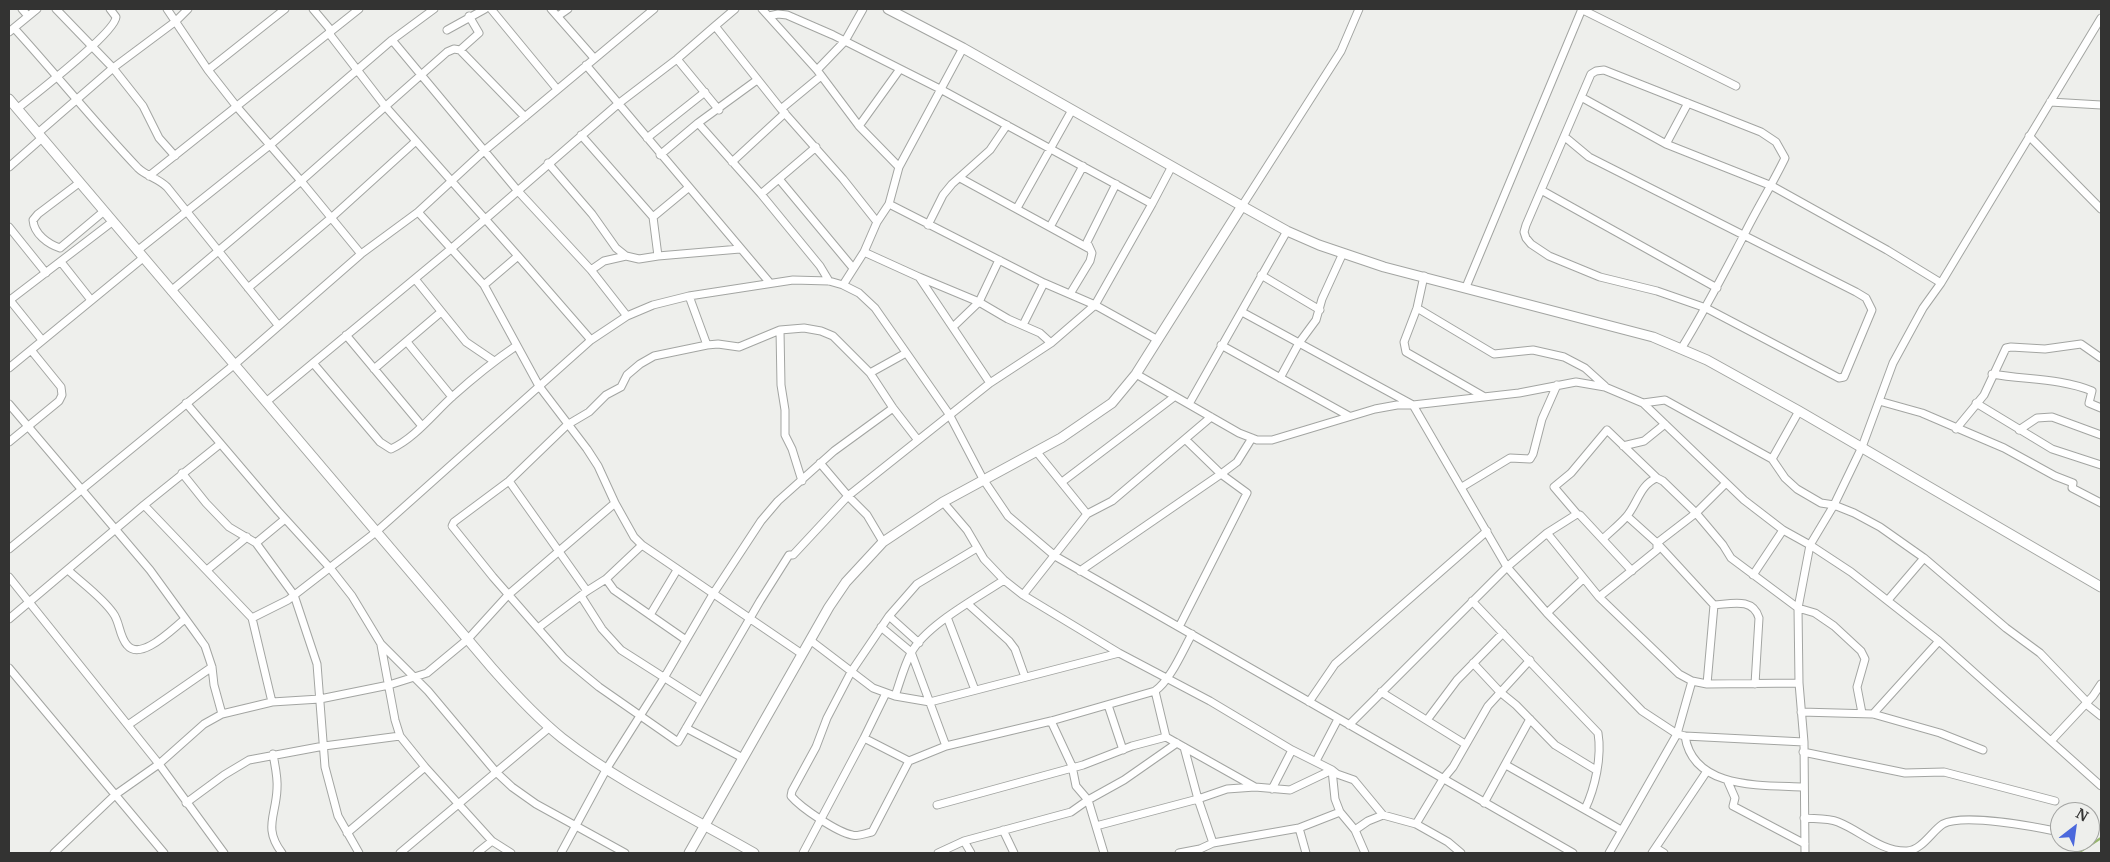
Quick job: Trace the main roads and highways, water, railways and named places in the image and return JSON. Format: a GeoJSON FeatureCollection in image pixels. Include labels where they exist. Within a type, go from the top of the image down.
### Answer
{"type":"FeatureCollection","features":[{"type":"Feature","properties":{"kind":"waterway"},"geometry":{"type":"LineString","coordinates":[[2078,853],[2101,838]]}}]}
